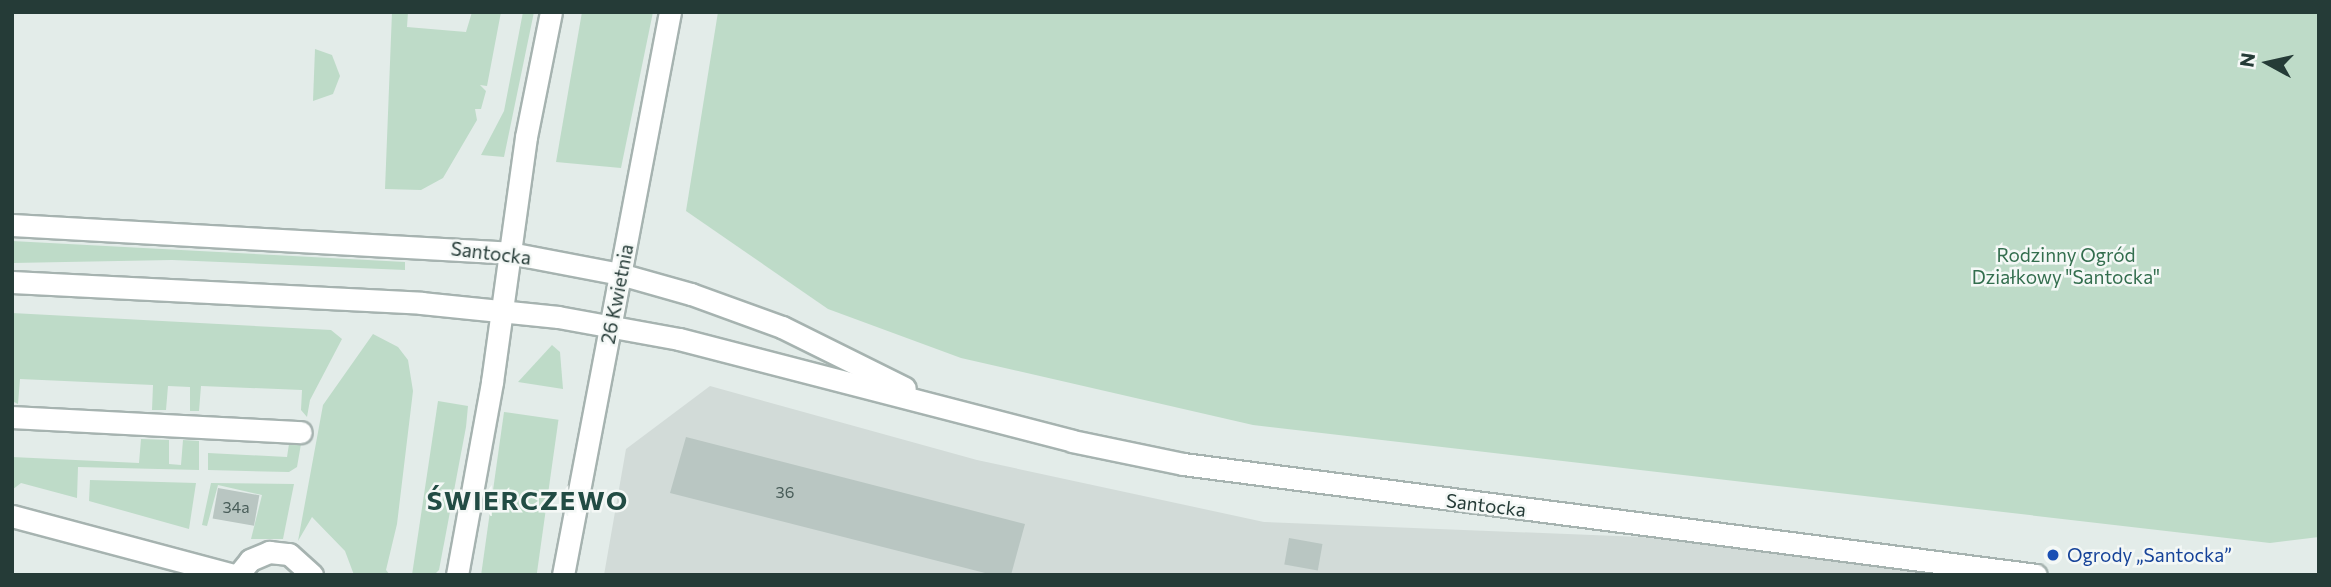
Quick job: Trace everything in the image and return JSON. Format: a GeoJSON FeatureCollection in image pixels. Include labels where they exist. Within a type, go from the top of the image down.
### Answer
{"type":"FeatureCollection","features":[{"type":"Feature","properties":{"kind":"street"},"geometry":{"type":"LineString","coordinates":[[457,575],[503,309],[526,138],[551,12]]}},
{"type":"Feature","properties":{"kind":"street","name":"26 Kwietnia"},"geometry":{"type":"LineString","coordinates":[[563,575],[670,12]]}},
{"type":"Feature","properties":{"kind":"street","name":"Santocka"},"geometry":{"type":"LineString","coordinates":[[12,225],[510,253],[620,274],[782,327],[942,406]]}},
{"type":"Feature","properties":{"kind":"street","name":"Santocka"},"geometry":{"type":"LineString","coordinates":[[12,282],[503,309],[611,325],[942,406],[1095,447],[1224,471],[2036,575]]}},
{"type":"Feature","properties":{"kind":"street"},"geometry":{"type":"LineString","coordinates":[[12,417],[301,432]]}},
{"type":"Feature","properties":{"kind":"street"},"geometry":{"type":"LineString","coordinates":[[12,516],[236,575],[250,560],[269,552],[289,554],[312,575]]}},
{"type":"Feature","properties":{"kind":"shaded area"},"geometry":{"type":"Polygon","coordinates":[[[710,386],[977,460],[1264,522],[1642,537],[1955,575],[604,575],[626,449],[710,386]]]}},
{"type":"Feature","properties":{"kind":"green space"},"geometry":{"type":"Polygon","coordinates":[[[392,12],[408,12],[407,27],[466,32],[472,12],[501,12],[487,86],[480,85],[486,91],[481,109],[475,109],[477,120],[443,178],[421,190],[385,189],[392,12]]]}},
{"type":"Feature","properties":{"kind":"green space"},"geometry":{"type":"Polygon","coordinates":[[[523,12],[534,12],[504,157],[481,155],[504,111],[523,12]]]}},
{"type":"Feature","properties":{"kind":"green space"},"geometry":{"type":"Polygon","coordinates":[[[582,12],[653,12],[621,168],[556,162],[582,12]]]}},
{"type":"Feature","properties":{"kind":"green space","name":"Rodzinny Ogród Działkowy \"Santocka\""},"geometry":{"type":"Polygon","coordinates":[[[718,12],[2319,12],[2319,537],[2270,543],[1253,425],[961,358],[828,309],[686,211],[718,12]]]}},
{"type":"Feature","properties":{"kind":"green space"},"geometry":{"type":"Polygon","coordinates":[[[315,49],[332,55],[340,76],[333,94],[313,101],[315,49]]]}},
{"type":"Feature","properties":{"kind":"green space"},"geometry":{"type":"Polygon","coordinates":[[[12,241],[405,262],[405,270],[172,260],[12,263],[12,241]]]}},
{"type":"Feature","properties":{"kind":"green space"},"geometry":{"type":"Polygon","coordinates":[[[12,313],[331,330],[342,339],[310,400],[307,417],[301,410],[302,390],[201,386],[199,411],[190,411],[190,387],[168,386],[166,410],[152,410],[153,385],[20,379],[18,404],[12,401],[12,313]]]}},
{"type":"Feature","properties":{"kind":"green space"},"geometry":{"type":"Polygon","coordinates":[[[373,334],[398,347],[408,360],[413,391],[397,524],[386,570],[390,575],[354,575],[345,551],[312,517],[298,541],[323,405],[373,334]]]}},
{"type":"Feature","properties":{"kind":"green space"},"geometry":{"type":"Polygon","coordinates":[[[552,345],[560,352],[563,389],[518,382],[552,345]]]}},
{"type":"Feature","properties":{"kind":"green space"},"geometry":{"type":"Polygon","coordinates":[[[438,401],[468,406],[466,427],[439,570],[434,575],[412,575],[438,401]]]}},
{"type":"Feature","properties":{"kind":"green space"},"geometry":{"type":"Polygon","coordinates":[[[504,412],[558,420],[537,575],[481,575],[504,412]]]}},
{"type":"Feature","properties":{"kind":"green space"},"geometry":{"type":"Polygon","coordinates":[[[141,439],[169,440],[169,464],[181,465],[183,440],[199,441],[199,470],[78,467],[77,498],[21,483],[12,490],[12,457],[139,463],[141,439]]]}},
{"type":"Feature","properties":{"kind":"green space"},"geometry":{"type":"Polygon","coordinates":[[[289,444],[301,444],[297,467],[289,472],[208,470],[208,453],[287,457],[289,444]]]}},
{"type":"Feature","properties":{"kind":"green space"},"geometry":{"type":"Polygon","coordinates":[[[90,480],[196,483],[189,529],[89,501],[90,480]]]}},
{"type":"Feature","properties":{"kind":"green space"},"geometry":{"type":"Polygon","coordinates":[[[211,483],[294,484],[283,539],[251,539],[262,495],[218,485],[207,526],[202,525],[211,483]]]}},
{"type":"Feature","properties":{"kind":"building"},"geometry":{"type":"Polygon","coordinates":[[[686,437],[1025,524],[1011,575],[993,575],[670,493],[686,437]]]}},
{"type":"Feature","properties":{"kind":"building"},"geometry":{"type":"Polygon","coordinates":[[[218,488],[259,495],[254,526],[213,519],[218,488]]]}},
{"type":"Feature","properties":{"kind":"building"},"geometry":{"type":"Polygon","coordinates":[[[1289,538],[1322,544],[1318,570],[1284,565],[1289,538]]]}},
{"type":"Feature","properties":{"kind":"place","name":"Ogrody „Santocka”"},"geometry":{"type":"Point","coordinates":[2053,555]}},
{"type":"Feature","properties":{"kind":"district","name":"ŚWIERCZEWO"},"geometry":{"type":"Point","coordinates":[528,500]}}]}
